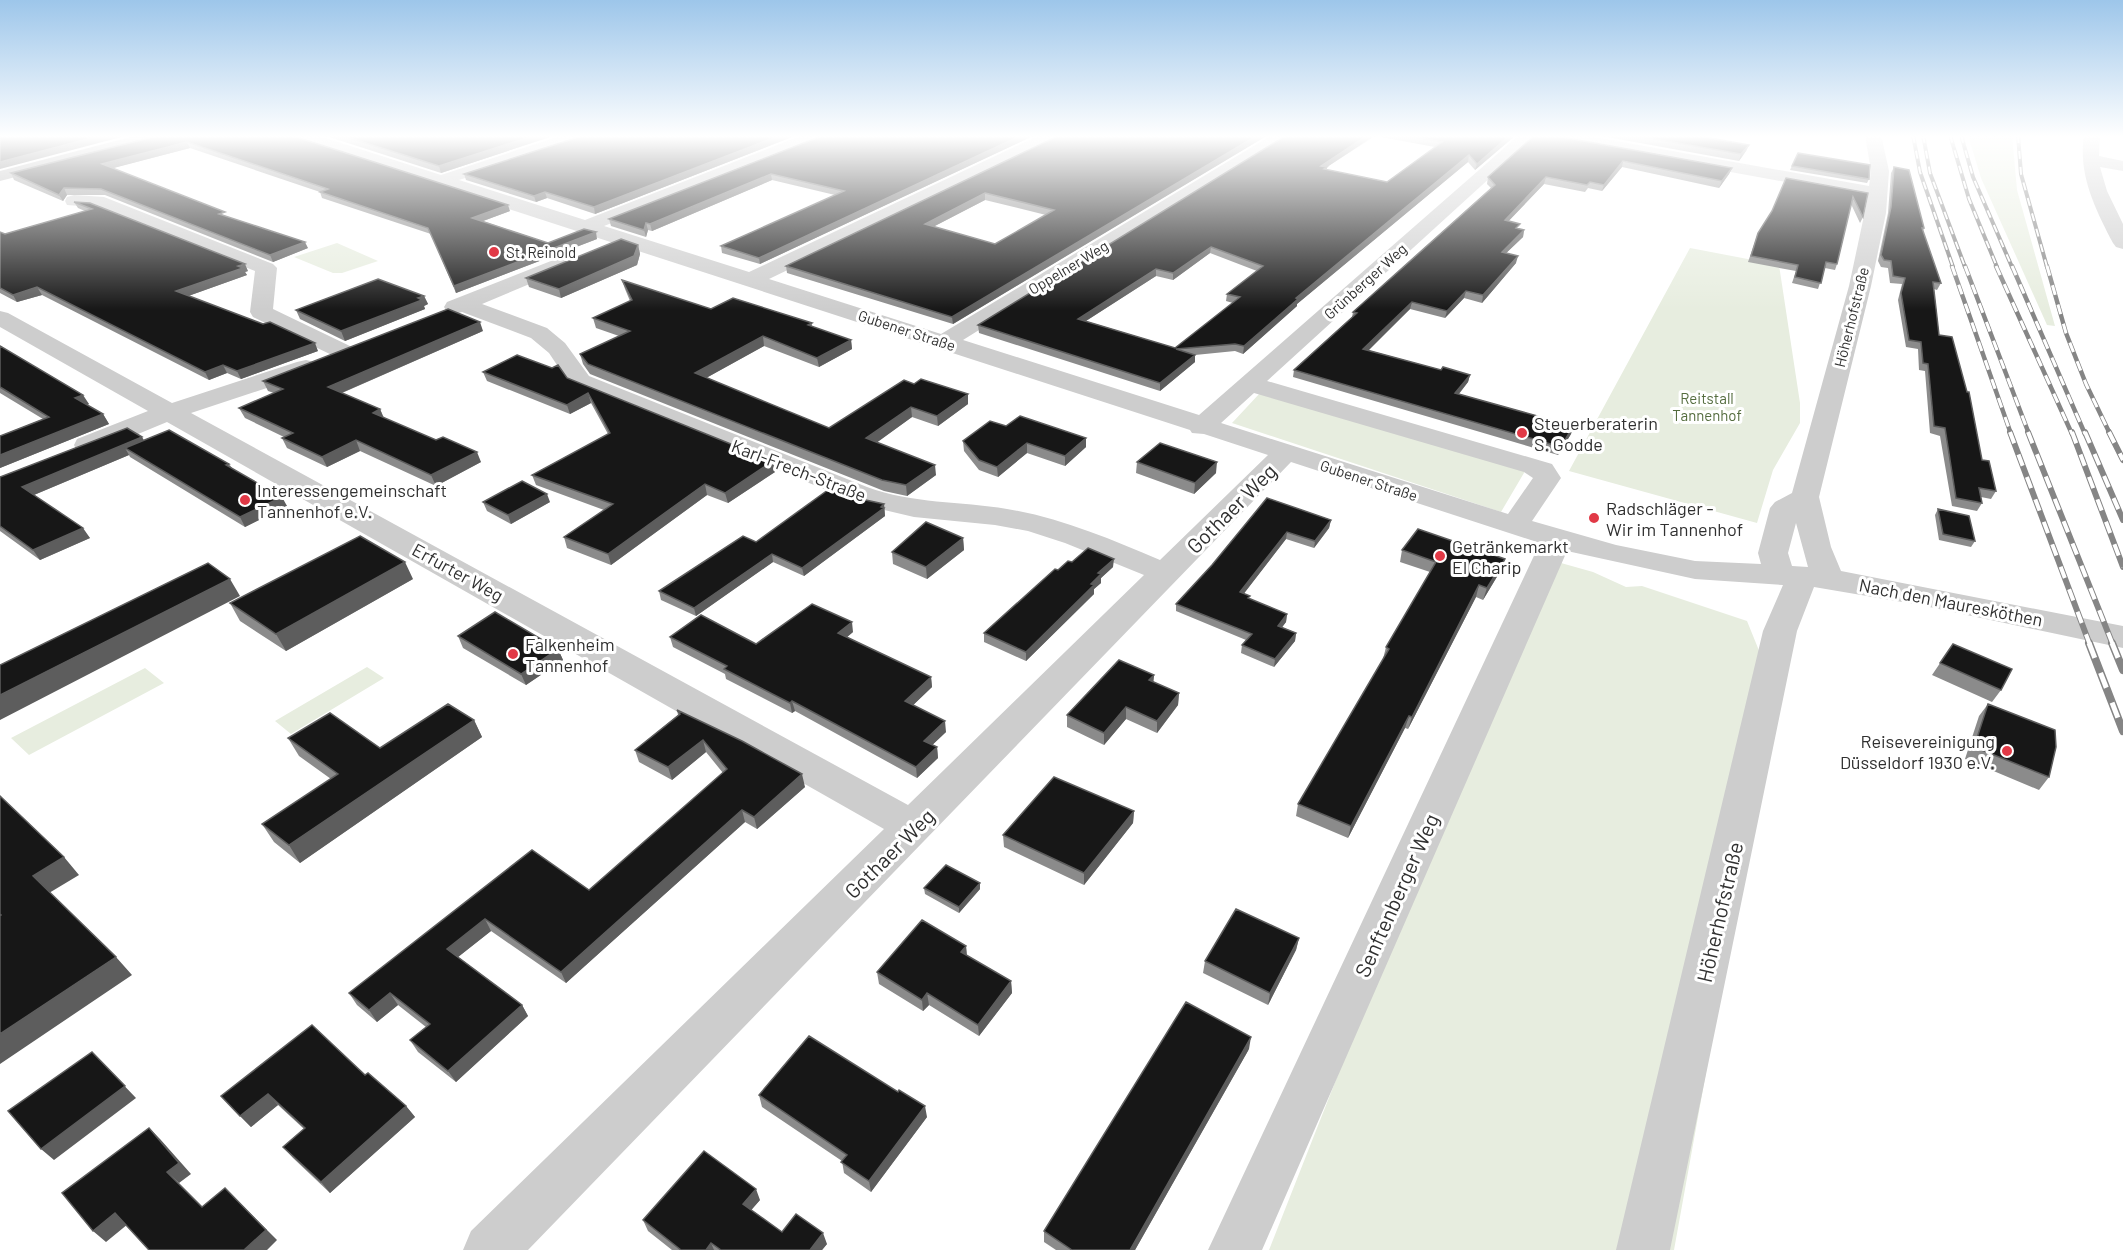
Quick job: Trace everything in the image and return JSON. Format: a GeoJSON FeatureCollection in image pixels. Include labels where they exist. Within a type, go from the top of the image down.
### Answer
{"type":"FeatureCollection","features":[{"type":"Feature","properties":{"kind":"street","name":"Gubener Straße"},"geometry":{"type":"LineString","coordinates":[[483,193],[1201,427],[1557,539],[1615,554],[1695,570],[1803,576]]}},
{"type":"Feature","properties":{"kind":"street"},"geometry":{"type":"LineString","coordinates":[[585,227],[670,193]]}},
{"type":"Feature","properties":{"kind":"street"},"geometry":{"type":"LineString","coordinates":[[750,280],[931,193]]}},
{"type":"Feature","properties":{"kind":"street","name":"Oppelner Weg"},"geometry":{"type":"LineString","coordinates":[[944,342],[1188,193]]}},
{"type":"Feature","properties":{"kind":"street","name":"Grünberger Weg"},"geometry":{"type":"LineString","coordinates":[[1201,427],[1457,193]]}},
{"type":"Feature","properties":{"kind":"street","name":"Höherhofstraße"},"geometry":{"type":"LineString","coordinates":[[1643,1250],[1780,631],[1816,547],[1805,497],[1860,286],[1878,193]]}},
{"type":"Feature","properties":{"kind":"street"},"geometry":{"type":"LineString","coordinates":[[2100,193],[2123,243]]}},
{"type":"Feature","properties":{"kind":"street"},"geometry":{"type":"LineString","coordinates":[[63,454],[169,412],[281,376],[354,348],[261,312],[266,268],[97,201],[74,201]]}},
{"type":"Feature","properties":{"kind":"street"},"geometry":{"type":"LineString","coordinates":[[433,316],[622,239]]}},
{"type":"Feature","properties":{"kind":"street","name":"Karl-Frech-Straße"},"geometry":{"type":"LineString","coordinates":[[462,304],[539,333],[557,348],[580,381],[857,493],[891,504],[923,510],[996,515],[1030,522],[1053,528],[1166,573]]}},
{"type":"Feature","properties":{"kind":"street","name":"Erfurter Weg"},"geometry":{"type":"LineString","coordinates":[[0,318],[914,827]]}},
{"type":"Feature","properties":{"kind":"street"},"geometry":{"type":"LineString","coordinates":[[1249,384],[1542,470],[1547,478],[1514,526]]}},
{"type":"Feature","properties":{"kind":"street","name":"Gothaer Weg"},"geometry":{"type":"LineString","coordinates":[[490,1250],[1285,453]]}},
{"type":"Feature","properties":{"kind":"street"},"geometry":{"type":"LineString","coordinates":[[1803,576],[1773,553],[1785,508],[1805,497]]}},
{"type":"Feature","properties":{"kind":"street","name":"Senftenberger Weg"},"geometry":{"type":"LineString","coordinates":[[1235,1250],[1557,539]]}},
{"type":"Feature","properties":{"kind":"street","name":"Nach den Mauresköthen"},"geometry":{"type":"LineString","coordinates":[[1803,576],[1920,595],[2123,638]]}},
{"type":"Feature","properties":{"kind":"green space"},"geometry":{"type":"Polygon","coordinates":[[[1988,193],[2018,193],[2055,326],[2047,325],[1988,193]]]}},
{"type":"Feature","properties":{"kind":"green space"},"geometry":{"type":"Polygon","coordinates":[[[337,243],[378,261],[342,273],[333,273],[294,257],[337,243]]]}},
{"type":"Feature","properties":{"kind":"green space","name":"Reitstall Tannenhof"},"geometry":{"type":"Polygon","coordinates":[[[1690,248],[1779,265],[1800,403],[1800,423],[1773,470],[1757,523],[1569,471],[1690,248]]]}},
{"type":"Feature","properties":{"kind":"green space"},"geometry":{"type":"Polygon","coordinates":[[[1260,393],[1528,466],[1501,512],[1232,423],[1260,393]]]}},
{"type":"Feature","properties":{"kind":"green space"},"geometry":{"type":"Polygon","coordinates":[[[1561,563],[1593,572],[1626,587],[1642,586],[1747,621],[1775,690],[1674,1250],[1269,1250],[1408,897],[1561,563]]]}},
{"type":"Feature","properties":{"kind":"green space"},"geometry":{"type":"Polygon","coordinates":[[[367,667],[384,678],[291,734],[275,721],[367,667]]]}},
{"type":"Feature","properties":{"kind":"green space"},"geometry":{"type":"Polygon","coordinates":[[[145,668],[164,683],[29,755],[11,738],[145,668]]]}},
{"type":"Feature","properties":{"kind":"building"},"geometry":{"type":"Polygon","coordinates":[[[112,193],[177,193],[225,212],[219,214],[305,242],[270,255],[112,193]]]}},
{"type":"Feature","properties":{"kind":"building"},"geometry":{"type":"Polygon","coordinates":[[[324,193],[472,193],[508,205],[472,218],[548,243],[584,229],[596,232],[454,286],[428,228],[324,193]]]}},
{"type":"Feature","properties":{"kind":"building"},"geometry":{"type":"Polygon","coordinates":[[[549,193],[629,193],[594,207],[549,193]]]}},
{"type":"Feature","properties":{"kind":"building"},"geometry":{"type":"Polygon","coordinates":[[[675,193],[724,193],[650,224],[646,223],[644,230],[609,219],[675,193]]]}},
{"type":"Feature","properties":{"kind":"building"},"geometry":{"type":"Polygon","coordinates":[[[839,193],[897,193],[759,258],[721,246],[839,193]]]}},
{"type":"Feature","properties":{"kind":"building"},"geometry":{"type":"Polygon","coordinates":[[[938,193],[984,193],[925,224],[995,244],[1054,210],[986,193],[1160,193],[952,317],[786,266],[938,193]]]}},
{"type":"Feature","properties":{"kind":"building"},"geometry":{"type":"Polygon","coordinates":[[[1192,193],[1423,193],[1296,298],[1298,299],[1244,346],[1235,344],[1176,349],[1195,355],[1160,383],[978,325],[1192,193]],[[1211,247],[1173,273],[1156,269],[1078,319],[1175,348],[1240,297],[1227,294],[1263,266],[1211,247]]]}},
{"type":"Feature","properties":{"kind":"building"},"geometry":{"type":"Polygon","coordinates":[[[1486,193],[1530,193],[1505,220],[1520,224],[1516,228],[1524,230],[1502,252],[1518,256],[1483,295],[1466,291],[1447,311],[1412,302],[1363,349],[1441,370],[1443,367],[1470,375],[1455,393],[1573,426],[1561,447],[1294,370],[1357,313],[1353,312],[1486,193]]]}},
{"type":"Feature","properties":{"kind":"building"},"geometry":{"type":"Polygon","coordinates":[[[1779,193],[1868,193],[1863,217],[1853,197],[1837,264],[1826,262],[1821,283],[1795,277],[1798,265],[1751,256],[1758,233],[1772,211],[1779,193]]]}},
{"type":"Feature","properties":{"kind":"building"},"geometry":{"type":"Polygon","coordinates":[[[1892,193],[1915,193],[1924,228],[1922,228],[1941,283],[1933,282],[1939,335],[1952,337],[1967,392],[1969,392],[1982,460],[1989,461],[1996,491],[1979,488],[1982,503],[1956,498],[1945,428],[1934,426],[1928,364],[1923,363],[1921,342],[1909,340],[1901,293],[1905,278],[1893,276],[1891,261],[1884,260],[1881,255],[1892,193]]]}},
{"type":"Feature","properties":{"kind":"building"},"geometry":{"type":"Polygon","coordinates":[[[74,202],[90,203],[245,264],[238,266],[243,268],[176,291],[263,324],[270,322],[315,343],[237,371],[223,365],[205,372],[37,287],[13,295],[0,288],[0,232],[5,234],[92,209],[74,202]]]}},
{"type":"Feature","properties":{"kind":"building"},"geometry":{"type":"Polygon","coordinates":[[[621,239],[638,245],[634,256],[559,289],[526,278],[621,239]]]}},
{"type":"Feature","properties":{"kind":"building"},"geometry":{"type":"Polygon","coordinates":[[[378,279],[424,296],[418,298],[422,300],[341,331],[296,310],[378,279]]]}},
{"type":"Feature","properties":{"kind":"building"},"geometry":{"type":"Polygon","coordinates":[[[622,280],[711,309],[733,298],[812,323],[808,325],[851,340],[817,358],[763,336],[695,373],[829,428],[904,380],[914,384],[921,379],[968,394],[937,416],[911,407],[866,438],[935,465],[906,485],[882,480],[588,364],[580,354],[630,331],[593,318],[632,300],[622,280]]]}},
{"type":"Feature","properties":{"kind":"building"},"geometry":{"type":"Polygon","coordinates":[[[448,309],[480,322],[328,387],[380,409],[373,413],[436,440],[443,437],[477,452],[431,475],[356,440],[322,457],[282,438],[293,433],[239,408],[283,389],[263,381],[448,309]]]}},
{"type":"Feature","properties":{"kind":"building"},"geometry":{"type":"Polygon","coordinates":[[[0,346],[83,395],[75,398],[103,414],[0,455],[0,436],[49,417],[0,387],[0,346]]]}},
{"type":"Feature","properties":{"kind":"building"},"geometry":{"type":"Polygon","coordinates":[[[517,355],[552,368],[558,365],[567,378],[773,461],[725,493],[705,484],[608,554],[564,537],[613,504],[532,475],[610,433],[588,393],[567,405],[483,372],[517,355]]]}},
{"type":"Feature","properties":{"kind":"building"},"geometry":{"type":"Polygon","coordinates":[[[1020,416],[1086,438],[1065,456],[1027,443],[997,467],[979,460],[963,441],[990,421],[1006,426],[1020,416]]]}},
{"type":"Feature","properties":{"kind":"building"},"geometry":{"type":"Polygon","coordinates":[[[127,428],[142,437],[22,487],[83,528],[33,550],[0,526],[0,477],[127,428]]]}},
{"type":"Feature","properties":{"kind":"building"},"geometry":{"type":"Polygon","coordinates":[[[169,430],[282,497],[240,517],[125,448],[169,430]]]}},
{"type":"Feature","properties":{"kind":"building"},"geometry":{"type":"Polygon","coordinates":[[[1160,443],[1217,462],[1195,483],[1137,462],[1160,443]]]}},
{"type":"Feature","properties":{"kind":"building"},"geometry":{"type":"Polygon","coordinates":[[[522,481],[547,494],[508,515],[483,502],[522,481]]]}},
{"type":"Feature","properties":{"kind":"building"},"geometry":{"type":"Polygon","coordinates":[[[832,487],[861,499],[884,504],[881,507],[884,508],[802,568],[772,554],[694,608],[659,591],[743,536],[756,542],[832,487]]]}},
{"type":"Feature","properties":{"kind":"building"},"geometry":{"type":"Polygon","coordinates":[[[1267,498],[1331,520],[1315,541],[1287,532],[1240,592],[1250,596],[1248,598],[1287,614],[1278,626],[1296,633],[1275,659],[1242,645],[1252,634],[1176,604],[1212,565],[1267,498]]]}},
{"type":"Feature","properties":{"kind":"building"},"geometry":{"type":"Polygon","coordinates":[[[1938,509],[1969,516],[1975,541],[1943,534],[1938,509]]]}},
{"type":"Feature","properties":{"kind":"building"},"geometry":{"type":"Polygon","coordinates":[[[926,522],[963,538],[926,567],[892,552],[926,522]]]}},
{"type":"Feature","properties":{"kind":"building"},"geometry":{"type":"Polygon","coordinates":[[[1418,529],[1505,559],[1487,588],[1479,585],[1412,717],[1409,716],[1351,826],[1298,804],[1389,649],[1386,647],[1436,562],[1402,550],[1418,529]]]}},
{"type":"Feature","properties":{"kind":"building"},"geometry":{"type":"Polygon","coordinates":[[[360,536],[405,562],[276,634],[230,603],[360,536]]]}},
{"type":"Feature","properties":{"kind":"building"},"geometry":{"type":"Polygon","coordinates":[[[1088,548],[1114,559],[1098,573],[1101,574],[1091,584],[1094,585],[1026,652],[984,633],[1055,569],[1058,570],[1068,561],[1072,562],[1088,548]]]}},
{"type":"Feature","properties":{"kind":"building"},"geometry":{"type":"Polygon","coordinates":[[[208,563],[230,579],[0,695],[0,665],[208,563]]]}},
{"type":"Feature","properties":{"kind":"building"},"geometry":{"type":"Polygon","coordinates":[[[812,604],[852,622],[838,633],[931,677],[905,701],[945,721],[924,741],[937,747],[916,767],[792,701],[790,703],[724,669],[727,666],[670,637],[701,615],[756,644],[812,604]]]}},
{"type":"Feature","properties":{"kind":"building","name":"Falkenheim Tannenhof"},"geometry":{"type":"Polygon","coordinates":[[[495,612],[558,649],[521,674],[458,636],[495,612]]]}},
{"type":"Feature","properties":{"kind":"building"},"geometry":{"type":"Polygon","coordinates":[[[1953,644],[2012,669],[2001,690],[1940,663],[1953,644]]]}},
{"type":"Feature","properties":{"kind":"building"},"geometry":{"type":"Polygon","coordinates":[[[1119,660],[1154,675],[1149,680],[1179,693],[1157,721],[1126,707],[1104,733],[1067,715],[1119,660]]]}},
{"type":"Feature","properties":{"kind":"building"},"geometry":{"type":"Polygon","coordinates":[[[448,704],[474,720],[289,845],[262,824],[338,774],[288,738],[330,713],[380,748],[448,704]]]}},
{"type":"Feature","properties":{"kind":"building","name":"Reisevereinigung Düsseldorf 1930 e.V."},"geometry":{"type":"Polygon","coordinates":[[[1988,704],[2055,730],[2056,747],[2049,777],[1974,747],[1988,704]]]}},
{"type":"Feature","properties":{"kind":"building"},"geometry":{"type":"Polygon","coordinates":[[[677,710],[742,741],[802,774],[754,817],[742,810],[561,972],[485,919],[447,949],[522,1005],[448,1071],[410,1040],[430,1024],[390,993],[369,1010],[349,993],[532,850],[589,890],[727,769],[703,740],[668,767],[635,750],[680,714],[677,710]]]}},
{"type":"Feature","properties":{"kind":"building"},"geometry":{"type":"Polygon","coordinates":[[[1054,777],[1134,811],[1084,873],[1003,835],[1054,777]]]}},
{"type":"Feature","properties":{"kind":"building"},"geometry":{"type":"Polygon","coordinates":[[[0,796],[64,857],[33,876],[116,957],[0,1034],[1,915],[0,796]]]}},
{"type":"Feature","properties":{"kind":"building"},"geometry":{"type":"Polygon","coordinates":[[[946,865],[980,883],[959,907],[924,888],[946,865]]]}},
{"type":"Feature","properties":{"kind":"building"},"geometry":{"type":"Polygon","coordinates":[[[1236,909],[1299,938],[1270,993],[1205,961],[1236,909]]]}},
{"type":"Feature","properties":{"kind":"building"},"geometry":{"type":"Polygon","coordinates":[[[922,920],[966,946],[961,952],[1011,981],[978,1025],[927,993],[922,1000],[877,972],[922,920]]]}},
{"type":"Feature","properties":{"kind":"building"},"geometry":{"type":"Polygon","coordinates":[[[1186,1002],[1251,1037],[1130,1250],[1072,1250],[1044,1231],[1186,1002]]]}},
{"type":"Feature","properties":{"kind":"building"},"geometry":{"type":"Polygon","coordinates":[[[312,1025],[365,1075],[368,1073],[406,1106],[321,1182],[283,1147],[305,1128],[268,1094],[240,1116],[221,1096],[312,1025]]]}},
{"type":"Feature","properties":{"kind":"building"},"geometry":{"type":"Polygon","coordinates":[[[809,1036],[898,1092],[899,1090],[925,1106],[869,1181],[841,1162],[847,1155],[759,1095],[809,1036]]]}},
{"type":"Feature","properties":{"kind":"building"},"geometry":{"type":"Polygon","coordinates":[[[92,1052],[125,1086],[41,1149],[8,1111],[92,1052]]]}},
{"type":"Feature","properties":{"kind":"building"},"geometry":{"type":"Polygon","coordinates":[[[149,1128],[179,1163],[167,1172],[202,1207],[225,1188],[266,1230],[244,1250],[149,1250],[115,1213],[93,1231],[62,1193],[149,1128]]]}},
{"type":"Feature","properties":{"kind":"building"},"geometry":{"type":"Polygon","coordinates":[[[704,1151],[756,1189],[743,1204],[782,1232],[796,1214],[823,1233],[810,1250],[721,1250],[711,1243],[706,1250],[681,1250],[643,1220],[704,1151]]]}},
{"type":"Feature","properties":{"kind":"railway"},"geometry":{"type":"LineString","coordinates":[[1927,193],[1953,267]]}},
{"type":"Feature","properties":{"kind":"railway"},"geometry":{"type":"LineString","coordinates":[[1938,193],[1965,267]]}},
{"type":"Feature","properties":{"kind":"railway"},"geometry":{"type":"LineString","coordinates":[[1967,193],[1997,267]]}},
{"type":"Feature","properties":{"kind":"railway"},"geometry":{"type":"LineString","coordinates":[[1980,193],[2012,267]]}},
{"type":"Feature","properties":{"kind":"railway"},"geometry":{"type":"LineString","coordinates":[[2026,193],[2047,267]]}},
{"type":"Feature","properties":{"kind":"railway"},"geometry":{"type":"LineString","coordinates":[[1952,266],[2011,434]]}},
{"type":"Feature","properties":{"kind":"railway"},"geometry":{"type":"LineString","coordinates":[[1965,266],[2029,434]]}},
{"type":"Feature","properties":{"kind":"railway"},"geometry":{"type":"LineString","coordinates":[[1996,266],[2072,434]]}},
{"type":"Feature","properties":{"kind":"railway"},"geometry":{"type":"LineString","coordinates":[[2012,266],[2085,434]]}},
{"type":"Feature","properties":{"kind":"railway"},"geometry":{"type":"LineString","coordinates":[[2047,266],[2066,333],[2086,384],[2110,434]]}},
{"type":"Feature","properties":{"kind":"railway"},"geometry":{"type":"LineString","coordinates":[[2010,432],[2090,645]]}},
{"type":"Feature","properties":{"kind":"railway"},"geometry":{"type":"LineString","coordinates":[[2028,432],[2113,645]]}},
{"type":"Feature","properties":{"kind":"railway"},"geometry":{"type":"LineString","coordinates":[[2072,432],[2123,567]]}},
{"type":"Feature","properties":{"kind":"railway"},"geometry":{"type":"LineString","coordinates":[[2085,432],[2123,520]]}},
{"type":"Feature","properties":{"kind":"railway"},"geometry":{"type":"LineString","coordinates":[[2110,434],[2123,460]]}},
{"type":"Feature","properties":{"kind":"railway"},"geometry":{"type":"LineString","coordinates":[[2089,643],[2123,731]]}},
{"type":"Feature","properties":{"kind":"railway"},"geometry":{"type":"LineString","coordinates":[[2112,643],[2123,670]]}},
{"type":"Feature","properties":{"kind":"place","name":"St. Reinold"},"geometry":{"type":"Point","coordinates":[494,252]}},
{"type":"Feature","properties":{"kind":"place","name":"Steuerberaterin S. Godde"},"geometry":{"type":"Point","coordinates":[1522,433]}},
{"type":"Feature","properties":{"kind":"place","name":"Interessengemeinschaft Tannenhof e.V."},"geometry":{"type":"Point","coordinates":[245,500]}},
{"type":"Feature","properties":{"kind":"place","name":"Radschläger - Wir im Tannenhof"},"geometry":{"type":"Point","coordinates":[1594,518]}},
{"type":"Feature","properties":{"kind":"place","name":"Getränkemarkt El Charip"},"geometry":{"type":"Point","coordinates":[1440,556]}},
{"type":"Feature","properties":{"kind":"place","name":"Falkenheim Tannenhof"},"geometry":{"type":"Point","coordinates":[513,654]}},
{"type":"Feature","properties":{"kind":"place","name":"Reisevereinigung Düsseldorf 1930 e.V."},"geometry":{"type":"Point","coordinates":[2007,751]}}]}
